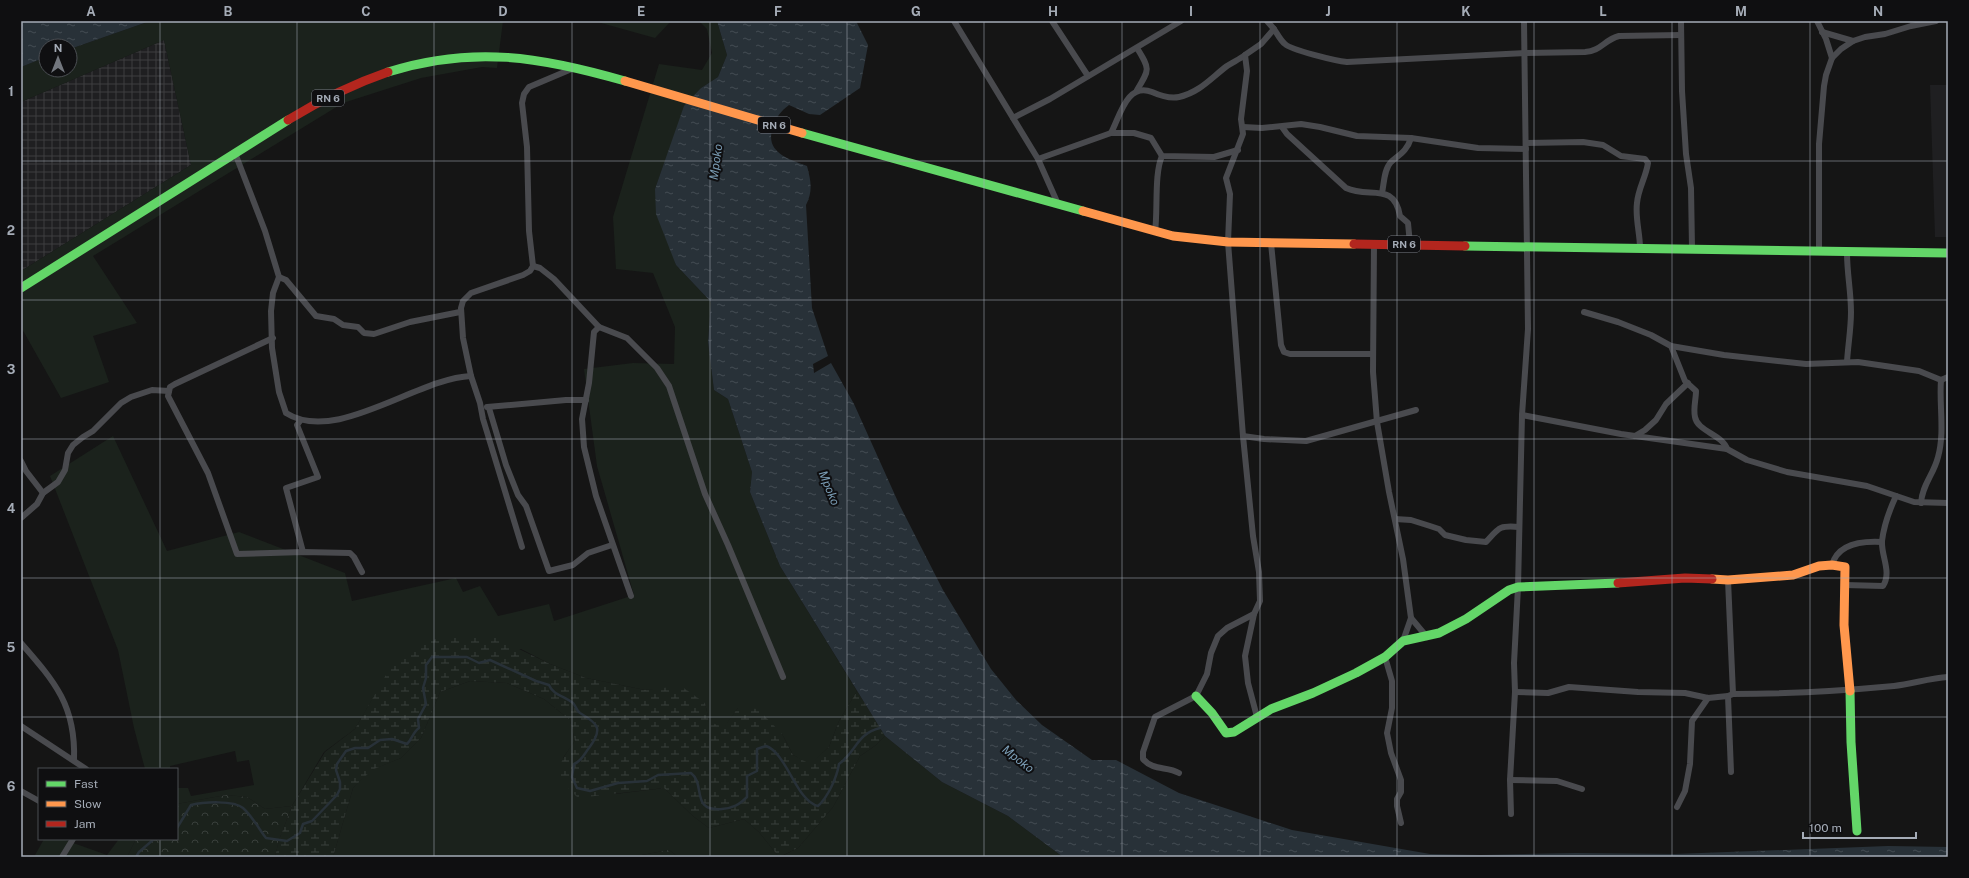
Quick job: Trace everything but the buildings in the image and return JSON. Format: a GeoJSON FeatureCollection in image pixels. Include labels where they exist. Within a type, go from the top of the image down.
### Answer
{"type":"FeatureCollection","features":[{"type":"Feature","properties":{"kind":"main road","name":"RN 6"},"geometry":{"type":"LineString","coordinates":[[21,288],[308,108],[368,79],[423,63],[469,56],[529,59],[576,67],[872,153],[940,170],[1155,232],[1185,238],[1228,242],[1271,243],[1692,248],[1847,253],[1948,254]]}},
{"type":"Feature","properties":{"kind":"main road"},"geometry":{"type":"LineString","coordinates":[[1196,696],[1212,713],[1226,733],[1234,732],[1270,709],[1313,693],[1350,676],[1384,657],[1403,641],[1427,637],[1466,619],[1509,590],[1518,587],[1685,578],[1728,580],[1792,575],[1819,566],[1832,565],[1845,567],[1844,625],[1848,650],[1851,742],[1857,831]]}},
{"type":"Feature","properties":{"kind":"street"},"geometry":{"type":"LineString","coordinates":[[954,21],[1038,159],[1058,204]]}},
{"type":"Feature","properties":{"kind":"street"},"geometry":{"type":"LineString","coordinates":[[1052,21],[1088,76]]}},
{"type":"Feature","properties":{"kind":"street"},"geometry":{"type":"LineString","coordinates":[[1013,118],[1050,99],[1181,21]]}},
{"type":"Feature","properties":{"kind":"street"},"geometry":{"type":"LineString","coordinates":[[1267,21],[1285,44],[1294,49],[1313,53],[1324,58],[1347,62],[1526,53],[1594,52],[1610,38],[1619,36],[1681,36]]}},
{"type":"Feature","properties":{"kind":"street"},"geometry":{"type":"LineString","coordinates":[[1511,814],[1510,780],[1518,587],[1522,415],[1528,329],[1526,53],[1524,21]]}},
{"type":"Feature","properties":{"kind":"street"},"geometry":{"type":"LineString","coordinates":[[1681,21],[1682,91],[1686,154],[1691,188],[1692,248]]}},
{"type":"Feature","properties":{"kind":"street"},"geometry":{"type":"LineString","coordinates":[[1817,21],[1832,58]]}},
{"type":"Feature","properties":{"kind":"street"},"geometry":{"type":"LineString","coordinates":[[1820,252],[1819,144],[1824,86],[1832,58],[1840,49],[1853,41],[1865,37],[1886,34],[1910,23],[1936,21]]}},
{"type":"Feature","properties":{"kind":"street"},"geometry":{"type":"LineString","coordinates":[[1137,90],[1146,90],[1168,98],[1178,97],[1204,86],[1227,67],[1261,44],[1274,29]]}},
{"type":"Feature","properties":{"kind":"street"},"geometry":{"type":"LineString","coordinates":[[1822,32],[1853,41]]}},
{"type":"Feature","properties":{"kind":"street"},"geometry":{"type":"LineString","coordinates":[[1111,133],[1123,106],[1129,97],[1137,90],[1148,73],[1148,65],[1137,48]]}},
{"type":"Feature","properties":{"kind":"street"},"geometry":{"type":"LineString","coordinates":[[1246,55],[1247,78],[1243,100],[1243,134],[1238,150],[1230,164],[1226,178],[1230,194],[1228,242],[1243,436],[1252,536],[1259,572],[1260,600],[1254,614],[1245,656],[1248,683],[1257,718]]}},
{"type":"Feature","properties":{"kind":"street"},"geometry":{"type":"LineString","coordinates":[[522,547],[471,376],[460,312],[463,301],[471,293],[523,275],[530,271],[533,266],[529,231],[527,146],[522,103],[524,94],[529,87],[576,67]]}},
{"type":"Feature","properties":{"kind":"street"},"geometry":{"type":"LineString","coordinates":[[1243,127],[1282,127],[1301,124],[1357,136],[1411,138],[1478,148],[1590,143],[1603,145],[1621,156],[1644,159],[1648,163],[1638,191],[1636,205],[1640,248]]}},
{"type":"Feature","properties":{"kind":"street"},"geometry":{"type":"LineString","coordinates":[[1282,127],[1287,134],[1346,188],[1354,192],[1382,193],[1395,200],[1398,205],[1400,216],[1408,223],[1410,231],[1410,244]]}},
{"type":"Feature","properties":{"kind":"street"},"geometry":{"type":"LineString","coordinates":[[1038,159],[1111,133],[1134,133],[1151,138],[1162,156]]}},
{"type":"Feature","properties":{"kind":"street"},"geometry":{"type":"LineString","coordinates":[[1382,193],[1390,163],[1406,151],[1411,138]]}},
{"type":"Feature","properties":{"kind":"street"},"geometry":{"type":"LineString","coordinates":[[1162,156],[1214,158],[1238,150]]}},
{"type":"Feature","properties":{"kind":"street"},"geometry":{"type":"LineString","coordinates":[[236,153],[265,231],[279,276],[273,293],[272,311],[274,362],[282,407],[286,413],[300,421],[335,421],[441,382],[471,376]]}},
{"type":"Feature","properties":{"kind":"street"},"geometry":{"type":"LineString","coordinates":[[1155,232],[1159,164],[1162,156]]}},
{"type":"Feature","properties":{"kind":"street"},"geometry":{"type":"LineString","coordinates":[[1271,243],[1281,345],[1284,352],[1372,354]]}},
{"type":"Feature","properties":{"kind":"street"},"geometry":{"type":"LineString","coordinates":[[1374,244],[1372,354],[1374,398],[1377,422],[1403,559],[1411,618],[1403,641]]}},
{"type":"Feature","properties":{"kind":"street"},"geometry":{"type":"LineString","coordinates":[[1847,253],[1847,279],[1850,290],[1851,313],[1847,362]]}},
{"type":"Feature","properties":{"kind":"street"},"geometry":{"type":"LineString","coordinates":[[533,266],[540,268],[554,279],[599,327],[627,338],[657,368],[669,386],[705,494],[728,545],[783,678]]}},
{"type":"Feature","properties":{"kind":"street"},"geometry":{"type":"LineString","coordinates":[[279,276],[286,280],[316,316],[334,320],[343,325],[358,327],[364,333],[374,334],[410,322],[460,312]]}},
{"type":"Feature","properties":{"kind":"street"},"geometry":{"type":"LineString","coordinates":[[1584,312],[1618,322],[1651,335],[1671,346],[1724,356],[1806,364],[1847,362],[1919,371],[1941,380],[1948,377]]}},
{"type":"Feature","properties":{"kind":"street"},"geometry":{"type":"LineString","coordinates":[[599,327],[594,332],[589,383],[582,419],[588,468],[612,545],[631,596]]}},
{"type":"Feature","properties":{"kind":"street"},"geometry":{"type":"LineString","coordinates":[[273,338],[170,387],[170,402],[182,421],[208,473],[237,554],[303,552],[350,554],[354,557],[362,572]]}},
{"type":"Feature","properties":{"kind":"street"},"geometry":{"type":"LineString","coordinates":[[1671,346],[1682,374],[1696,391],[1694,418],[1699,424],[1724,441],[1727,450]]}},
{"type":"Feature","properties":{"kind":"street"},"geometry":{"type":"LineString","coordinates":[[1921,503],[1923,488],[1936,463],[1940,447],[1941,380]]}},
{"type":"Feature","properties":{"kind":"street"},"geometry":{"type":"LineString","coordinates":[[1635,436],[1645,430],[1656,420],[1666,404],[1688,383]]}},
{"type":"Feature","properties":{"kind":"street"},"geometry":{"type":"LineString","coordinates":[[21,518],[37,504],[43,493],[58,482],[62,475],[68,453],[73,445],[83,436],[93,431],[121,403],[130,397],[152,390],[169,391]]}},
{"type":"Feature","properties":{"kind":"street"},"geometry":{"type":"LineString","coordinates":[[480,403],[489,408],[566,400],[586,400]]}},
{"type":"Feature","properties":{"kind":"street"},"geometry":{"type":"LineString","coordinates":[[489,408],[506,465],[518,495],[526,506],[549,571],[573,565],[588,553],[612,545]]}},
{"type":"Feature","properties":{"kind":"street"},"geometry":{"type":"LineString","coordinates":[[1243,436],[1264,439],[1306,441],[1416,410]]}},
{"type":"Feature","properties":{"kind":"street"},"geometry":{"type":"LineString","coordinates":[[1522,415],[1635,436],[1727,450],[1747,460],[1780,470],[1867,486],[1921,503],[1948,503]]}},
{"type":"Feature","properties":{"kind":"street"},"geometry":{"type":"LineString","coordinates":[[300,421],[297,426],[318,477],[286,488],[303,552]]}},
{"type":"Feature","properties":{"kind":"street"},"geometry":{"type":"LineString","coordinates":[[21,461],[26,471],[43,493]]}},
{"type":"Feature","properties":{"kind":"street"},"geometry":{"type":"LineString","coordinates":[[1845,585],[1883,586],[1886,582],[1887,571],[1882,542],[1886,519],[1896,496]]}},
{"type":"Feature","properties":{"kind":"street"},"geometry":{"type":"LineString","coordinates":[[1395,520],[1418,522],[1439,529],[1446,535],[1476,542],[1486,542],[1497,528],[1503,526],[1519,527]]}},
{"type":"Feature","properties":{"kind":"street"},"geometry":{"type":"LineString","coordinates":[[1832,565],[1834,559],[1841,552],[1858,542],[1882,542]]}},
{"type":"Feature","properties":{"kind":"street"},"geometry":{"type":"LineString","coordinates":[[1728,580],[1731,772]]}},
{"type":"Feature","properties":{"kind":"street"},"geometry":{"type":"LineString","coordinates":[[1179,773],[1173,770],[1149,766],[1143,759],[1143,752],[1155,718],[1196,696],[1206,674],[1211,653],[1218,636],[1227,628],[1254,614]]}},
{"type":"Feature","properties":{"kind":"street"},"geometry":{"type":"LineString","coordinates":[[1411,618],[1427,637]]}},
{"type":"Feature","properties":{"kind":"street"},"geometry":{"type":"LineString","coordinates":[[21,643],[51,678],[68,708],[73,736],[74,760]]}},
{"type":"Feature","properties":{"kind":"street"},"geometry":{"type":"LineString","coordinates":[[1384,657],[1392,682],[1392,708],[1387,733],[1391,753],[1401,780],[1401,792],[1397,799],[1401,822]]}},
{"type":"Feature","properties":{"kind":"street"},"geometry":{"type":"LineString","coordinates":[[1514,692],[1548,693],[1575,687],[1638,692],[1685,693],[1708,698],[1730,695],[1787,694],[1895,686],[1948,677]]}},
{"type":"Feature","properties":{"kind":"street"},"geometry":{"type":"LineString","coordinates":[[1677,807],[1685,791],[1690,764],[1692,721],[1708,698]]}},
{"type":"Feature","properties":{"kind":"street"},"geometry":{"type":"LineString","coordinates":[[21,726],[85,768]]}},
{"type":"Feature","properties":{"kind":"street"},"geometry":{"type":"LineString","coordinates":[[1510,780],[1557,781],[1582,789]]}},
{"type":"Feature","properties":{"kind":"street"},"geometry":{"type":"LineString","coordinates":[[21,792],[38,800]]}},
{"type":"Feature","properties":{"kind":"street"},"geometry":{"type":"LineString","coordinates":[[62,857],[72,840]]}},
{"type":"Feature","properties":{"kind":"shaded area"},"geometry":{"type":"Polygon","coordinates":[[[164,40],[191,165],[21,271],[21,102],[164,40]]]}},
{"type":"Feature","properties":{"kind":"shaded area"},"geometry":{"type":"Polygon","coordinates":[[[1930,85],[1948,85],[1948,237],[1935,237],[1930,85]]]}},
{"type":"Feature","properties":{"kind":"green space"},"geometry":{"type":"Polygon","coordinates":[[[150,21],[503,21],[497,68],[482,67],[421,78],[343,103],[93,256],[137,323],[93,336],[109,382],[61,398],[21,327],[21,271],[191,165],[164,40],[78,77],[78,46],[150,21]]]}},
{"type":"Feature","properties":{"kind":"green space"},"geometry":{"type":"Polygon","coordinates":[[[594,21],[671,21],[655,38],[594,21]]]}},
{"type":"Feature","properties":{"kind":"green space"},"geometry":{"type":"Polygon","coordinates":[[[699,21],[717,21],[727,55],[718,77],[701,88],[664,164],[655,189],[676,265],[711,302],[708,342],[714,390],[728,399],[752,472],[750,492],[780,566],[857,691],[839,721],[829,747],[810,765],[793,755],[782,734],[738,708],[724,728],[709,723],[705,703],[663,689],[645,690],[586,678],[550,664],[521,649],[375,695],[355,729],[324,752],[292,806],[265,809],[247,797],[226,795],[178,804],[178,788],[188,788],[191,796],[254,785],[249,760],[237,762],[235,751],[170,766],[170,768],[145,768],[134,728],[118,650],[50,476],[113,436],[167,551],[239,532],[345,573],[352,601],[456,578],[463,592],[480,586],[498,616],[549,604],[554,621],[634,595],[597,466],[584,369],[633,363],[674,364],[675,327],[653,273],[616,269],[613,217],[659,64],[702,70],[712,53],[707,29],[699,21]]]}},
{"type":"Feature","properties":{"kind":"green space"},"geometry":{"type":"Polygon","coordinates":[[[38,60],[38,78],[76,78],[21,102],[21,67],[38,60]]]}},
{"type":"Feature","properties":{"kind":"green space"},"geometry":{"type":"Polygon","coordinates":[[[443,636],[494,637],[550,664],[586,678],[645,690],[681,686],[705,703],[709,722],[724,727],[738,708],[758,709],[782,734],[793,755],[810,764],[829,747],[839,721],[857,691],[885,736],[876,745],[860,756],[833,807],[798,848],[779,857],[759,832],[744,819],[709,828],[693,816],[664,788],[578,798],[564,783],[560,771],[561,765],[568,750],[575,741],[570,720],[544,699],[507,683],[470,681],[440,692],[421,738],[401,758],[372,770],[353,788],[333,857],[275,857],[279,840],[292,806],[325,752],[355,729],[390,668],[414,648],[443,636]]]}},
{"type":"Feature","properties":{"kind":"green space"},"geometry":{"type":"Polygon","coordinates":[[[470,681],[507,683],[544,699],[570,720],[575,741],[563,758],[615,794],[664,788],[693,816],[709,828],[744,819],[759,832],[779,857],[678,857],[669,850],[631,857],[333,857],[353,788],[371,770],[401,758],[421,738],[440,692],[470,681]]]}},
{"type":"Feature","properties":{"kind":"green space"},"geometry":{"type":"Polygon","coordinates":[[[885,736],[942,782],[1008,816],[1063,857],[780,857],[798,848],[833,807],[860,756],[876,745],[885,736]]]}},
{"type":"Feature","properties":{"kind":"green space"},"geometry":{"type":"Polygon","coordinates":[[[226,795],[247,797],[265,809],[292,806],[279,840],[275,857],[127,857],[136,840],[178,840],[178,804],[226,795]]]}},
{"type":"Feature","properties":{"kind":"green space"},"geometry":{"type":"Polygon","coordinates":[[[43,840],[65,840],[107,855],[118,840],[136,840],[127,857],[34,857],[43,840]]]}},
{"type":"Feature","properties":{"kind":"green space"},"geometry":{"type":"Polygon","coordinates":[[[669,850],[678,857],[631,857],[669,850]]]}},
{"type":"Feature","properties":{"kind":"water"},"geometry":{"type":"Polygon","coordinates":[[[21,21],[150,21],[78,46],[78,38],[38,38],[38,60],[21,67],[21,21]]]}},
{"type":"Feature","properties":{"kind":"water","name":"Mpoko"},"geometry":{"type":"Polygon","coordinates":[[[717,21],[856,21],[868,45],[860,88],[820,115],[809,114],[789,105],[777,117],[771,136],[772,143],[775,148],[786,157],[807,166],[810,176],[810,195],[806,205],[812,308],[828,356],[813,364],[814,373],[831,363],[854,404],[899,504],[943,590],[991,669],[1016,700],[1042,725],[1092,760],[1116,760],[1179,793],[1292,830],[1430,854],[1675,854],[1888,846],[1948,847],[1948,857],[1063,857],[1008,816],[942,782],[885,736],[780,566],[750,492],[752,472],[728,399],[714,390],[708,342],[711,302],[676,265],[656,214],[655,189],[684,106],[701,88],[718,77],[727,55],[717,21]]]}},
{"type":"Feature","properties":{"kind":"waterway"},"geometry":{"type":"LineString","coordinates":[[178,826],[191,805],[218,802],[239,805],[246,811],[266,838],[287,841],[300,833],[303,824],[312,821],[337,795],[340,789],[340,782],[336,770],[337,764],[346,751],[355,748],[368,748],[380,740],[392,739],[407,744],[409,742],[415,731],[419,728],[418,719],[426,704],[423,688],[426,678],[426,665],[432,657],[467,657],[479,663],[490,660],[536,681],[549,685],[553,691],[573,703],[579,712],[591,720],[597,728],[596,736],[593,741],[581,759],[574,764],[572,777],[577,788],[590,791],[618,783],[647,781],[658,775],[691,773],[698,784],[702,802],[706,806],[712,809],[729,808],[736,806],[747,797],[747,776],[757,771],[757,749],[766,746],[773,750],[780,758],[804,796],[810,802],[818,806],[832,786],[839,764],[850,754],[866,734],[880,728]]}},
{"type":"Feature","properties":{"kind":"waterway"},"geometry":{"type":"LineString","coordinates":[[136,857],[139,852],[153,840]]}},
{"type":"Feature","properties":{"kind":"traffic: fast"},"geometry":{"type":"LineString","coordinates":[[388,72],[419,64],[449,59],[507,57],[536,60],[625,81]]}},
{"type":"Feature","properties":{"kind":"traffic: fast"},"geometry":{"type":"LineString","coordinates":[[21,288],[288,120]]}},
{"type":"Feature","properties":{"kind":"traffic: fast"},"geometry":{"type":"LineString","coordinates":[[802,133],[1083,211]]}},
{"type":"Feature","properties":{"kind":"traffic: fast"},"geometry":{"type":"LineString","coordinates":[[1465,246],[1948,253]]}},
{"type":"Feature","properties":{"kind":"traffic: fast"},"geometry":{"type":"LineString","coordinates":[[1196,696],[1212,713],[1226,733],[1234,732],[1271,709],[1313,693],[1356,673],[1385,657],[1403,641],[1439,633],[1466,619],[1509,590],[1518,587],[1618,583]]}},
{"type":"Feature","properties":{"kind":"traffic: fast"},"geometry":{"type":"LineString","coordinates":[[1850,691],[1851,742],[1857,831]]}},
{"type":"Feature","properties":{"kind":"traffic: slow"},"geometry":{"type":"LineString","coordinates":[[625,81],[802,133]]}},
{"type":"Feature","properties":{"kind":"traffic: slow"},"geometry":{"type":"LineString","coordinates":[[1083,211],[1173,236],[1228,242],[1354,244]]}},
{"type":"Feature","properties":{"kind":"traffic: slow"},"geometry":{"type":"LineString","coordinates":[[1712,579],[1728,580],[1793,575],[1819,566],[1832,565],[1845,567],[1844,625],[1850,691]]}},
{"type":"Feature","properties":{"kind":"traffic: jam"},"geometry":{"type":"LineString","coordinates":[[288,120],[336,93],[388,72]]}},
{"type":"Feature","properties":{"kind":"traffic: jam"},"geometry":{"type":"LineString","coordinates":[[1354,244],[1465,246]]}},
{"type":"Feature","properties":{"kind":"traffic: jam"},"geometry":{"type":"LineString","coordinates":[[1618,583],[1685,578],[1712,579]]}}]}
